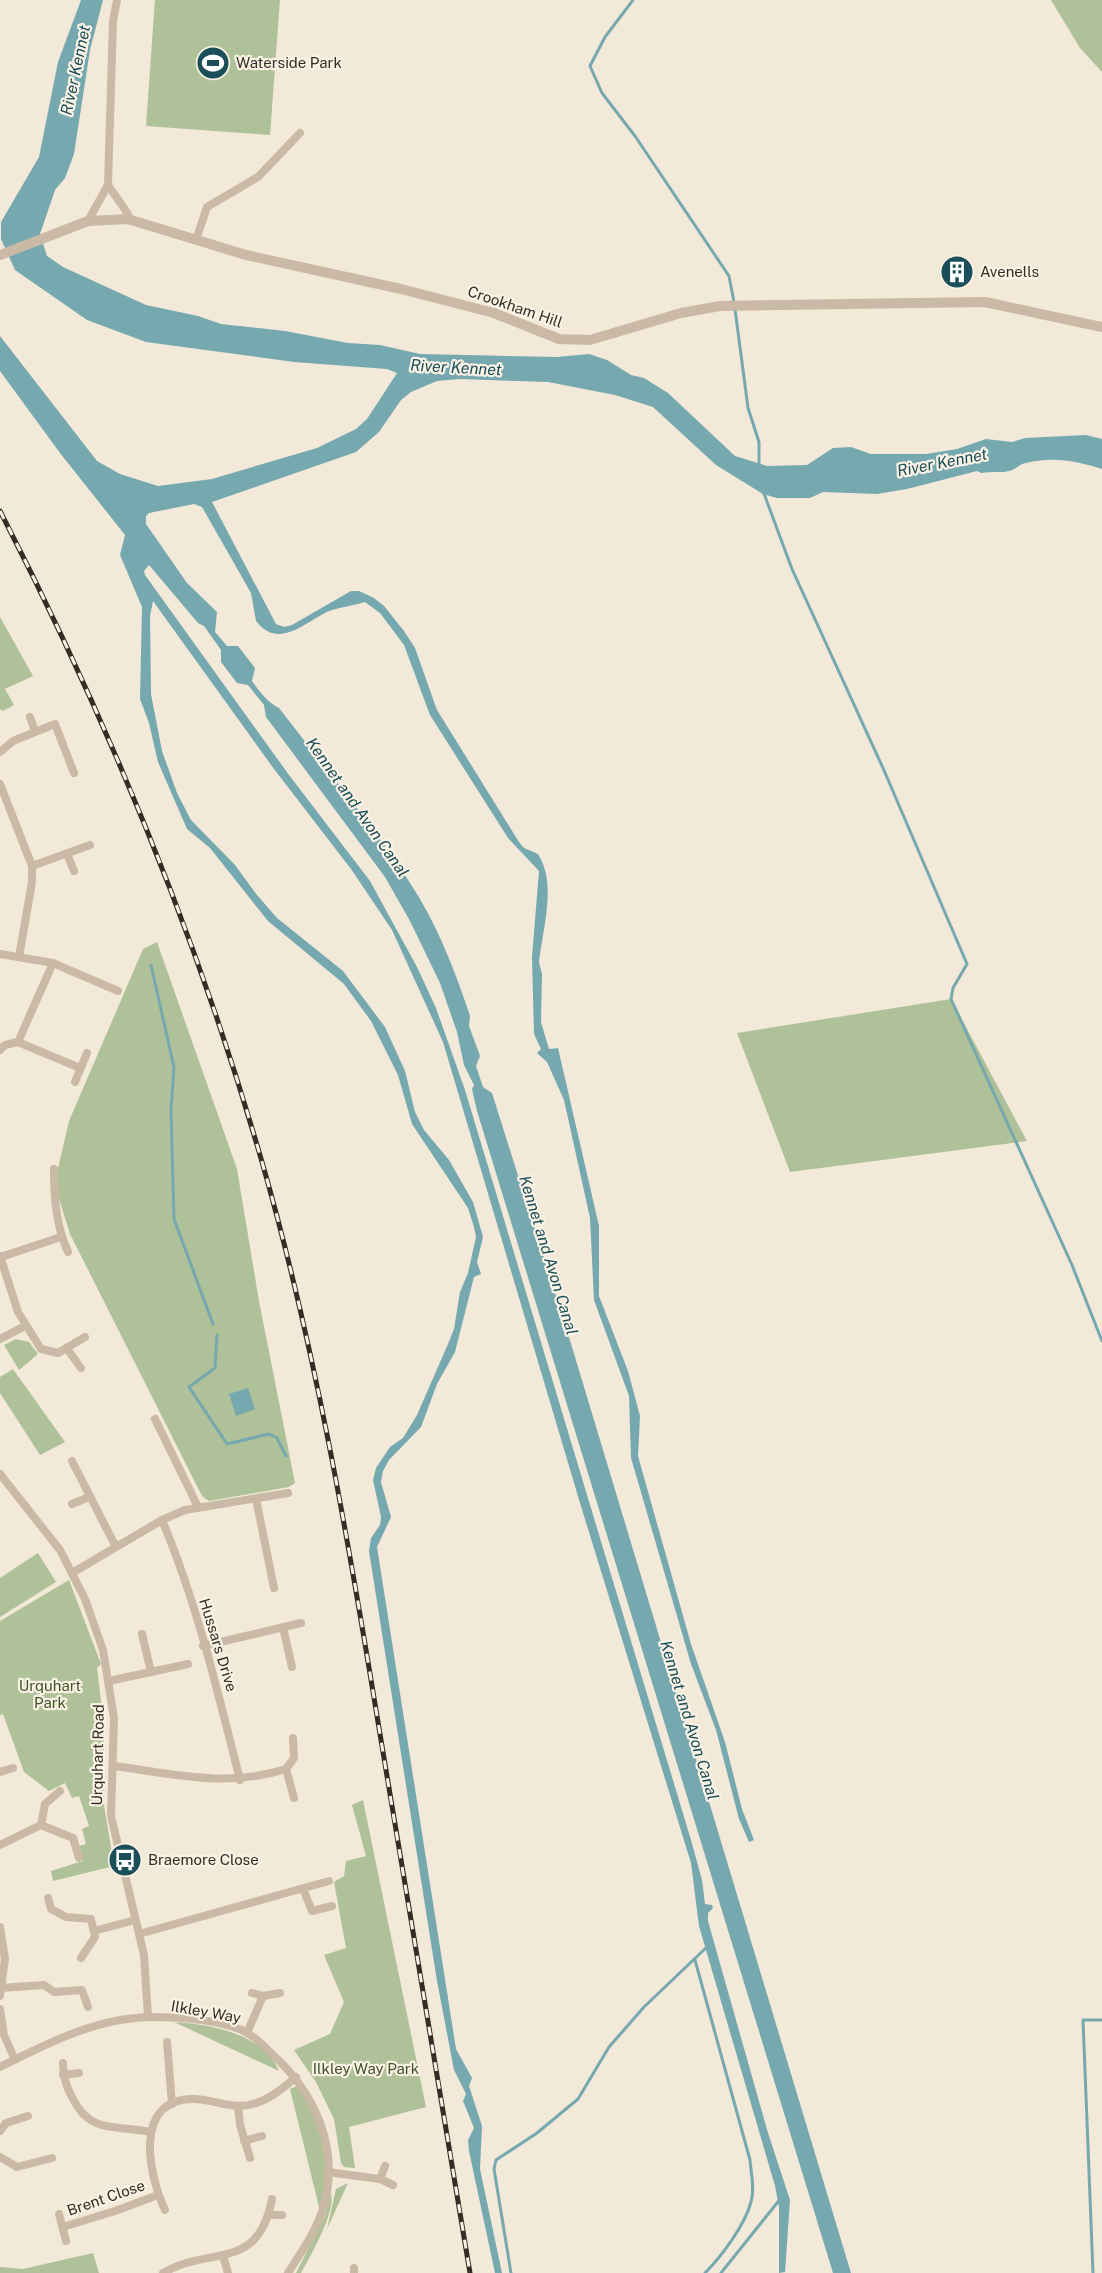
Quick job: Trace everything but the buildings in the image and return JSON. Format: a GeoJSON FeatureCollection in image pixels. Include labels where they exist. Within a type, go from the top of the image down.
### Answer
{"type":"FeatureCollection","features":[{"type":"Feature","properties":{"kind":"street"},"geometry":{"type":"LineString","coordinates":[[88,221],[108,185],[112,21],[117,0]]}},
{"type":"Feature","properties":{"kind":"street"},"geometry":{"type":"LineString","coordinates":[[196,240],[207,207],[258,177],[300,133]]}},
{"type":"Feature","properties":{"kind":"street"},"geometry":{"type":"LineString","coordinates":[[108,185],[128,214],[128,219]]}},
{"type":"Feature","properties":{"kind":"street","name":"Crookham Hill"},"geometry":{"type":"LineString","coordinates":[[2,255],[88,221],[128,219],[300,269],[358,279],[494,313],[559,339],[590,340],[681,313],[720,306],[746,305],[985,302],[1102,327]]}},
{"type":"Feature","properties":{"kind":"street"},"geometry":{"type":"LineString","coordinates":[[30,717],[35,731]]}},
{"type":"Feature","properties":{"kind":"street"},"geometry":{"type":"LineString","coordinates":[[0,752],[13,741],[55,724],[74,773]]}},
{"type":"Feature","properties":{"kind":"street"},"geometry":{"type":"LineString","coordinates":[[0,784],[32,866],[32,882],[19,957]]}},
{"type":"Feature","properties":{"kind":"street"},"geometry":{"type":"LineString","coordinates":[[32,866],[90,845]]}},
{"type":"Feature","properties":{"kind":"street"},"geometry":{"type":"LineString","coordinates":[[67,854],[74,871]]}},
{"type":"Feature","properties":{"kind":"street"},"geometry":{"type":"LineString","coordinates":[[0,954],[53,963],[118,991]]}},
{"type":"Feature","properties":{"kind":"street"},"geometry":{"type":"LineString","coordinates":[[18,1042],[53,963]]}},
{"type":"Feature","properties":{"kind":"street"},"geometry":{"type":"LineString","coordinates":[[0,1050],[5,1045],[18,1042],[80,1068]]}},
{"type":"Feature","properties":{"kind":"street"},"geometry":{"type":"LineString","coordinates":[[75,1082],[87,1053]]}},
{"type":"Feature","properties":{"kind":"street"},"geometry":{"type":"LineString","coordinates":[[54,1169],[54,1196],[58,1223],[61,1237],[68,1251]]}},
{"type":"Feature","properties":{"kind":"street"},"geometry":{"type":"LineString","coordinates":[[61,1237],[1,1256],[12,1296],[25,1326],[41,1349],[54,1353],[67,1349],[85,1337]]}},
{"type":"Feature","properties":{"kind":"street"},"geometry":{"type":"LineString","coordinates":[[0,1339],[25,1326]]}},
{"type":"Feature","properties":{"kind":"street"},"geometry":{"type":"LineString","coordinates":[[67,1349],[81,1368]]}},
{"type":"Feature","properties":{"kind":"street"},"geometry":{"type":"LineString","coordinates":[[155,1419],[198,1507]]}},
{"type":"Feature","properties":{"kind":"street"},"geometry":{"type":"LineString","coordinates":[[72,1461],[116,1547]]}},
{"type":"Feature","properties":{"kind":"street","name":"Urquhart Road"},"geometry":{"type":"LineString","coordinates":[[0,1474],[51,1536],[72,1573],[92,1616],[110,1681],[114,1718],[111,1816],[135,1920]]}},
{"type":"Feature","properties":{"kind":"street"},"geometry":{"type":"LineString","coordinates":[[72,1573],[162,1520],[198,1507],[208,1508],[288,1493]]}},
{"type":"Feature","properties":{"kind":"street"},"geometry":{"type":"LineString","coordinates":[[72,1504],[89,1497]]}},
{"type":"Feature","properties":{"kind":"street"},"geometry":{"type":"LineString","coordinates":[[256,1499],[274,1588]]}},
{"type":"Feature","properties":{"kind":"street","name":"Hussars Drive"},"geometry":{"type":"LineString","coordinates":[[162,1520],[178,1559],[240,1780]]}},
{"type":"Feature","properties":{"kind":"street"},"geometry":{"type":"LineString","coordinates":[[203,1646],[301,1623]]}},
{"type":"Feature","properties":{"kind":"street"},"geometry":{"type":"LineString","coordinates":[[284,1627],[292,1667]]}},
{"type":"Feature","properties":{"kind":"street"},"geometry":{"type":"LineString","coordinates":[[142,1634],[152,1672]]}},
{"type":"Feature","properties":{"kind":"street"},"geometry":{"type":"LineString","coordinates":[[110,1681],[188,1664]]}},
{"type":"Feature","properties":{"kind":"street"},"geometry":{"type":"LineString","coordinates":[[114,1766],[217,1780],[240,1780],[286,1769],[294,1758],[293,1738]]}},
{"type":"Feature","properties":{"kind":"street"},"geometry":{"type":"LineString","coordinates":[[0,1772],[13,1768]]}},
{"type":"Feature","properties":{"kind":"street"},"geometry":{"type":"LineString","coordinates":[[286,1769],[294,1798]]}},
{"type":"Feature","properties":{"kind":"street"},"geometry":{"type":"LineString","coordinates":[[41,1825],[45,1804],[60,1791]]}},
{"type":"Feature","properties":{"kind":"street"},"geometry":{"type":"LineString","coordinates":[[0,1845],[41,1825],[73,1838],[79,1858]]}},
{"type":"Feature","properties":{"kind":"street"},"geometry":{"type":"LineString","coordinates":[[139,1934],[328,1881]]}},
{"type":"Feature","properties":{"kind":"street"},"geometry":{"type":"LineString","coordinates":[[303,1889],[312,1911],[332,1906]]}},
{"type":"Feature","properties":{"kind":"street"},"geometry":{"type":"LineString","coordinates":[[48,1898],[51,1909],[66,1917],[91,1919],[95,1937],[81,1958]]}},
{"type":"Feature","properties":{"kind":"street"},"geometry":{"type":"LineString","coordinates":[[94,1931],[135,1920],[144,1955],[148,2017]]}},
{"type":"Feature","properties":{"kind":"street"},"geometry":{"type":"LineString","coordinates":[[0,1927],[1,1992],[44,1985],[54,1992],[82,1990],[88,2007]]}},
{"type":"Feature","properties":{"kind":"street"},"geometry":{"type":"LineString","coordinates":[[252,1993],[263,1996],[280,1993]]}},
{"type":"Feature","properties":{"kind":"street"},"geometry":{"type":"LineString","coordinates":[[247,2033],[263,1996]]}},
{"type":"Feature","properties":{"kind":"street"},"geometry":{"type":"LineString","coordinates":[[0,2009],[6,2041],[15,2060]]}},
{"type":"Feature","properties":{"kind":"street","name":"Ilkley Way"},"geometry":{"type":"LineString","coordinates":[[0,2067],[84,2029],[148,2017],[193,2020],[235,2028],[247,2033],[296,2077],[309,2096],[319,2118],[327,2172],[325,2204],[316,2227],[288,2273]]}},
{"type":"Feature","properties":{"kind":"street"},"geometry":{"type":"LineString","coordinates":[[167,2042],[172,2054],[172,2104]]}},
{"type":"Feature","properties":{"kind":"street"},"geometry":{"type":"LineString","coordinates":[[63,2063],[63,2075],[78,2109],[87,2121],[99,2125],[151,2132]]}},
{"type":"Feature","properties":{"kind":"street"},"geometry":{"type":"LineString","coordinates":[[63,2075],[78,2073]]}},
{"type":"Feature","properties":{"kind":"street"},"geometry":{"type":"LineString","coordinates":[[165,2210],[158,2195],[148,2151],[151,2132],[163,2112],[172,2104],[195,2099],[238,2106],[252,2104],[266,2098],[296,2077]]}},
{"type":"Feature","properties":{"kind":"street"},"geometry":{"type":"LineString","coordinates":[[238,2106],[249,2158]]}},
{"type":"Feature","properties":{"kind":"street"},"geometry":{"type":"LineString","coordinates":[[0,2131],[6,2123],[28,2116]]}},
{"type":"Feature","properties":{"kind":"street"},"geometry":{"type":"LineString","coordinates":[[244,2141],[262,2136]]}},
{"type":"Feature","properties":{"kind":"street"},"geometry":{"type":"LineString","coordinates":[[0,2157],[17,2167],[52,2158]]}},
{"type":"Feature","properties":{"kind":"street"},"geometry":{"type":"LineString","coordinates":[[380,2179],[385,2166]]}},
{"type":"Feature","properties":{"kind":"street"},"geometry":{"type":"LineString","coordinates":[[327,2172],[380,2179],[393,2185]]}},
{"type":"Feature","properties":{"kind":"street","name":"Brent Close"},"geometry":{"type":"LineString","coordinates":[[63,2227],[158,2195]]}},
{"type":"Feature","properties":{"kind":"street"},"geometry":{"type":"LineString","coordinates":[[163,2273],[183,2265],[223,2256],[252,2242],[261,2234],[269,2215],[272,2199]]}},
{"type":"Feature","properties":{"kind":"street","name":"Brent Close"},"geometry":{"type":"LineString","coordinates":[[59,2214],[66,2241]]}},
{"type":"Feature","properties":{"kind":"street"},"geometry":{"type":"LineString","coordinates":[[269,2215],[282,2215]]}},
{"type":"Feature","properties":{"kind":"street"},"geometry":{"type":"LineString","coordinates":[[223,2256],[228,2273]]}},
{"type":"Feature","properties":{"kind":"green space","name":"Waterside Park"},"geometry":{"type":"Polygon","coordinates":[[[155,0],[280,0],[270,135],[146,126],[155,0]]]}},
{"type":"Feature","properties":{"kind":"green space"},"geometry":{"type":"Polygon","coordinates":[[[1051,0],[1102,0],[1102,72],[1080,48],[1051,0]]]}},
{"type":"Feature","properties":{"kind":"green space"},"geometry":{"type":"Polygon","coordinates":[[[0,617],[33,676],[5,689],[14,705],[3,711],[0,709],[0,617]]]}},
{"type":"Feature","properties":{"kind":"green space"},"geometry":{"type":"Polygon","coordinates":[[[157,942],[237,1169],[259,1301],[295,1483],[289,1487],[209,1501],[202,1496],[70,1234],[59,1199],[57,1173],[69,1121],[143,949],[157,942]]]}},
{"type":"Feature","properties":{"kind":"green space"},"geometry":{"type":"Polygon","coordinates":[[[951,999],[1027,1141],[790,1172],[737,1033],[951,999]]]}},
{"type":"Feature","properties":{"kind":"green space"},"geometry":{"type":"Polygon","coordinates":[[[16,1339],[29,1342],[38,1354],[19,1370],[4,1345],[16,1339]]]}},
{"type":"Feature","properties":{"kind":"green space"},"geometry":{"type":"Polygon","coordinates":[[[13,1369],[65,1442],[40,1455],[0,1393],[0,1377],[13,1369]]]}},
{"type":"Feature","properties":{"kind":"green space"},"geometry":{"type":"Polygon","coordinates":[[[38,1553],[56,1582],[0,1617],[0,1578],[38,1553]]]}},
{"type":"Feature","properties":{"kind":"green space","name":"Urquhart Park"},"geometry":{"type":"Polygon","coordinates":[[[69,1580],[101,1664],[97,1668],[104,1726],[104,1805],[114,1866],[53,1881],[51,1871],[83,1861],[79,1846],[86,1844],[82,1829],[89,1826],[79,1796],[72,1798],[65,1783],[49,1791],[24,1772],[3,1714],[0,1715],[0,1621],[69,1580]]]}},
{"type":"Feature","properties":{"kind":"green space","name":"Ilkley Way Park"},"geometry":{"type":"Polygon","coordinates":[[[363,1800],[426,2107],[349,2127],[355,2168],[344,2167],[341,2163],[334,2119],[316,2082],[294,2050],[330,2034],[344,2002],[324,1955],[346,1948],[334,1882],[344,1876],[346,1861],[366,1856],[352,1805],[363,1800]]]}},
{"type":"Feature","properties":{"kind":"green space"},"geometry":{"type":"Polygon","coordinates":[[[174,2022],[203,2025],[234,2033],[249,2040],[272,2058],[279,2071],[174,2022]]]}},
{"type":"Feature","properties":{"kind":"green space"},"geometry":{"type":"Polygon","coordinates":[[[297,2086],[319,2118],[327,2172],[321,2215],[290,2089],[297,2086]]]}},
{"type":"Feature","properties":{"kind":"green space"},"geometry":{"type":"Polygon","coordinates":[[[348,2183],[327,2229],[336,2189],[348,2183]]]}},
{"type":"Feature","properties":{"kind":"green space"},"geometry":{"type":"Polygon","coordinates":[[[331,2193],[330,2211],[322,2233],[301,2273],[296,2273],[325,2216],[331,2193]]]}},
{"type":"Feature","properties":{"kind":"green space"},"geometry":{"type":"Polygon","coordinates":[[[93,2253],[99,2273],[0,2273],[0,2267],[23,2269],[93,2253]]]}},
{"type":"Feature","properties":{"kind":"water","name":"River Kennet"},"geometry":{"type":"Polygon","coordinates":[[[81,0],[103,0],[90,50],[74,154],[65,178],[55,190],[40,234],[47,256],[63,267],[146,305],[198,316],[221,324],[285,331],[348,343],[380,345],[420,354],[557,357],[589,354],[607,360],[631,375],[644,378],[668,393],[735,456],[767,466],[807,465],[833,448],[851,447],[871,454],[926,454],[957,449],[986,439],[1012,442],[1025,438],[1086,435],[1102,439],[1102,469],[1072,461],[1043,460],[1022,464],[1006,472],[981,473],[977,471],[907,489],[877,494],[823,492],[810,498],[777,498],[763,494],[716,465],[653,407],[615,395],[548,382],[460,379],[437,381],[411,392],[401,400],[379,432],[356,452],[212,502],[276,624],[284,627],[292,625],[351,591],[359,591],[384,606],[415,648],[437,710],[519,842],[524,848],[538,854],[544,866],[548,892],[539,962],[542,974],[541,1022],[549,1049],[558,1048],[599,1226],[599,1296],[628,1371],[640,1416],[638,1456],[691,1644],[725,1742],[742,1809],[754,1840],[749,1842],[739,1819],[716,1730],[691,1664],[631,1458],[629,1396],[594,1300],[590,1218],[564,1100],[547,1062],[537,1053],[541,1049],[534,1034],[532,957],[539,871],[508,838],[430,715],[404,645],[380,613],[365,602],[327,612],[291,632],[273,633],[264,629],[256,621],[251,593],[202,507],[194,504],[149,513],[146,516],[146,524],[187,583],[217,612],[215,632],[227,646],[238,646],[255,668],[252,681],[267,700],[279,708],[370,825],[420,899],[442,941],[470,1016],[469,1026],[480,1056],[476,1066],[483,1087],[492,1093],[572,1347],[851,2273],[833,2273],[477,1111],[472,1089],[474,1085],[464,1065],[457,1032],[440,983],[410,921],[385,877],[266,717],[264,705],[248,685],[237,683],[221,662],[221,650],[204,626],[198,623],[149,565],[144,571],[145,575],[289,775],[370,881],[417,967],[436,1008],[465,1090],[691,1840],[702,1880],[705,1904],[712,1905],[713,1908],[708,1913],[708,1921],[768,2133],[790,2200],[785,2272],[779,2273],[779,2207],[775,2186],[699,1926],[691,1863],[580,1503],[443,1042],[392,930],[351,869],[274,769],[153,601],[150,616],[151,694],[162,751],[177,793],[191,820],[235,865],[277,918],[343,971],[385,1027],[405,1071],[415,1112],[424,1130],[449,1160],[473,1202],[483,1237],[477,1262],[481,1274],[474,1277],[455,1352],[437,1384],[421,1427],[389,1460],[383,1471],[381,1482],[391,1517],[377,1547],[456,2049],[472,2078],[469,2086],[482,2126],[480,2169],[502,2273],[495,2273],[469,2151],[468,2140],[474,2128],[463,2101],[466,2094],[454,2070],[437,1981],[369,1551],[371,1538],[380,1525],[381,1517],[373,1480],[376,1468],[390,1447],[403,1438],[417,1415],[448,1344],[454,1329],[460,1292],[468,1273],[476,1237],[474,1227],[468,1208],[412,1124],[398,1075],[371,1021],[344,984],[268,921],[210,848],[187,829],[158,762],[149,723],[140,699],[142,607],[120,555],[125,535],[60,453],[0,371],[0,336],[97,461],[120,474],[158,486],[212,479],[317,448],[356,429],[367,419],[397,373],[387,369],[294,362],[146,342],[87,320],[15,270],[1,239],[1,222],[39,157],[58,62],[81,0]]]}},
{"type":"Feature","properties":{"kind":"water"},"geometry":{"type":"Polygon","coordinates":[[[248,1388],[255,1409],[236,1416],[229,1394],[248,1388]]]}},
{"type":"Feature","properties":{"kind":"waterway"},"geometry":{"type":"LineString","coordinates":[[633,0],[605,37],[590,66],[602,93],[635,136],[729,276],[734,302]]}},
{"type":"Feature","properties":{"kind":"waterway"},"geometry":{"type":"LineString","coordinates":[[735,309],[748,408],[759,442],[759,467]]}},
{"type":"Feature","properties":{"kind":"waterway"},"geometry":{"type":"LineString","coordinates":[[763,491],[792,569],[883,768],[967,964],[953,988],[951,999],[1072,1265],[1102,1341]]}},
{"type":"Feature","properties":{"kind":"waterway"},"geometry":{"type":"LineString","coordinates":[[151,965],[174,1067],[171,1109],[174,1219],[213,1324]]}},
{"type":"Feature","properties":{"kind":"waterway"},"geometry":{"type":"LineString","coordinates":[[217,1335],[215,1368],[189,1387],[227,1444],[269,1434],[277,1438],[286,1456]]}},
{"type":"Feature","properties":{"kind":"waterway"},"geometry":{"type":"LineString","coordinates":[[511,2273],[494,2169],[496,2160],[537,2133],[578,2099],[609,2047],[644,2007],[708,1946]]}},
{"type":"Feature","properties":{"kind":"waterway"},"geometry":{"type":"LineString","coordinates":[[695,1960],[750,2160],[753,2186],[751,2202],[744,2221],[725,2250],[705,2273]]}},
{"type":"Feature","properties":{"kind":"waterway"},"geometry":{"type":"LineString","coordinates":[[1093,2273],[1083,2020],[1102,2020]]}},
{"type":"Feature","properties":{"kind":"waterway"},"geometry":{"type":"LineString","coordinates":[[721,2273],[781,2198]]}},
{"type":"Feature","properties":{"kind":"railway"},"geometry":{"type":"LineString","coordinates":[[0,511],[78,670],[148,833],[211,1000],[283,1238],[315,1376],[343,1516],[470,2273]]}},
{"type":"Feature","properties":{"kind":"place","name":"Waterside Park"},"geometry":{"type":"Point","coordinates":[213,63]}},
{"type":"Feature","properties":{"kind":"place","name":"Avenells"},"geometry":{"type":"Point","coordinates":[957,272]}},
{"type":"Feature","properties":{"kind":"place","name":"Braemore Close"},"geometry":{"type":"Point","coordinates":[125,1860]}},
{"type":"Feature","properties":{"kind":"water label","name":"Kennet and Avon Canal"},"geometry":{"type":"Point","coordinates":[358,807]}},
{"type":"Feature","properties":{"kind":"water label","name":"Kennet and Avon Canal"},"geometry":{"type":"Point","coordinates":[549,1255]}},
{"type":"Feature","properties":{"kind":"water label","name":"Kennet and Avon Canal"},"geometry":{"type":"Point","coordinates":[690,1720]}}]}
